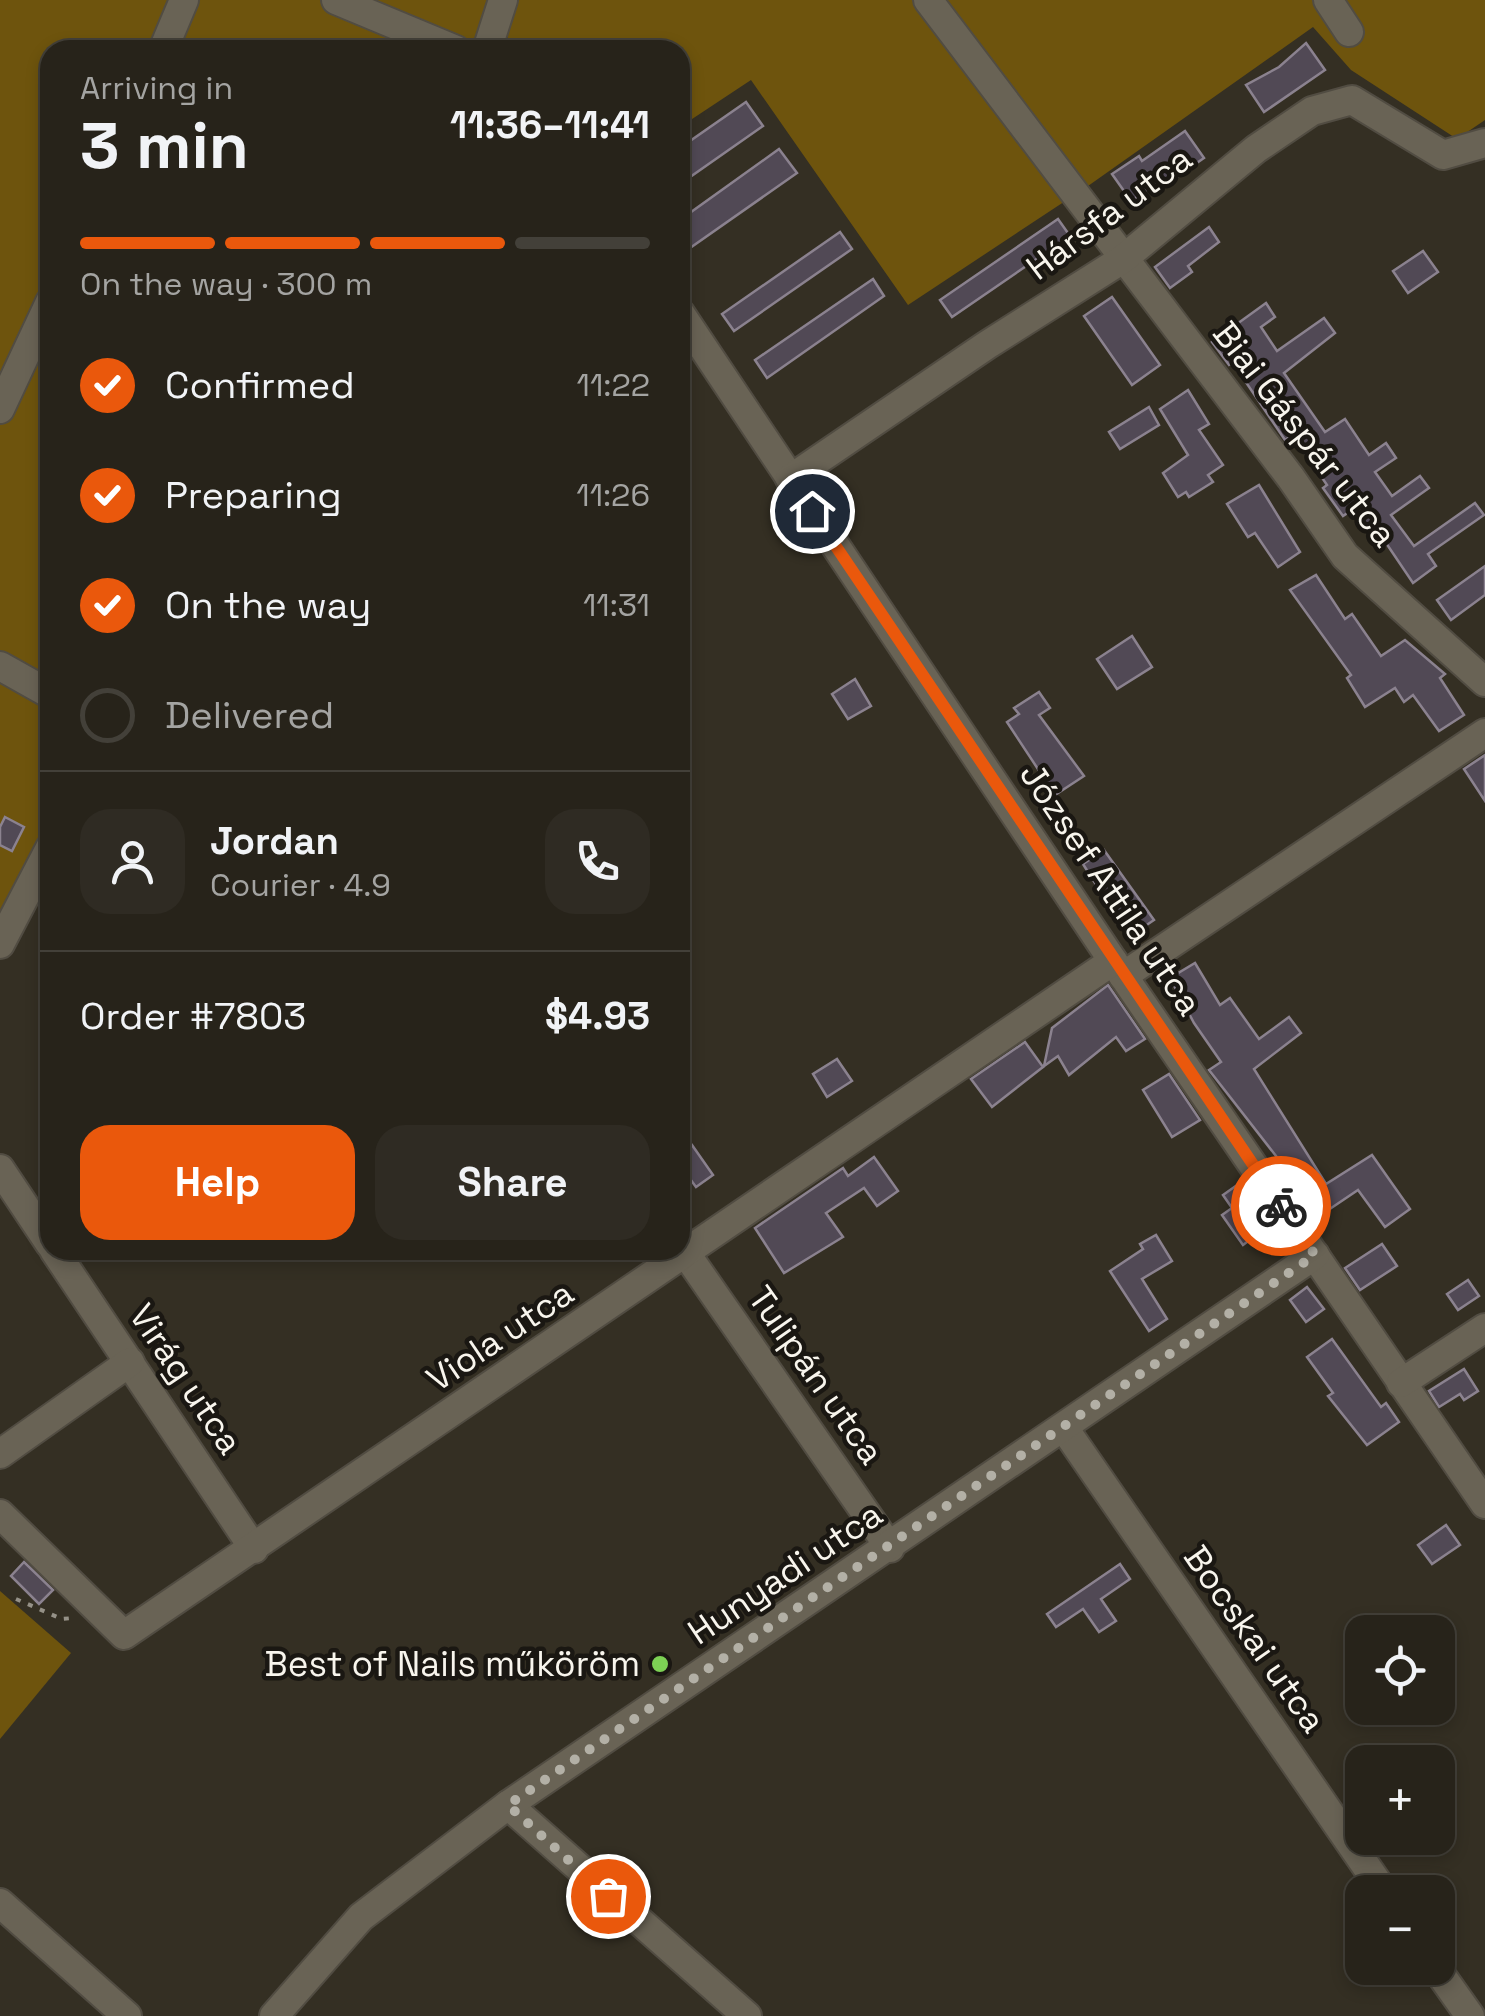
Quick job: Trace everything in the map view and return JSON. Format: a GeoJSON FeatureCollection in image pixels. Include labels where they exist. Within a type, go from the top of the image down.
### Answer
{"type":"FeatureCollection","features":[{"type":"Feature","properties":{"kind":"street"},"geometry":{"type":"LineString","coordinates":[[167,40],[184,0]]}},
{"type":"Feature","properties":{"kind":"street"},"geometry":{"type":"LineString","coordinates":[[336,0],[432,40]]}},
{"type":"Feature","properties":{"kind":"street"},"geometry":{"type":"LineString","coordinates":[[490,40],[503,0]]}},
{"type":"Feature","properties":{"kind":"street","name":"Biai Gáspár utca"},"geometry":{"type":"LineString","coordinates":[[928,0],[1291,478],[1345,556],[1485,682]]}},
{"type":"Feature","properties":{"kind":"street"},"geometry":{"type":"LineString","coordinates":[[1328,0],[1349,32]]}},
{"type":"Feature","properties":{"kind":"street","name":"Hársfa utca"},"geometry":{"type":"LineString","coordinates":[[790,479],[1123,259],[1256,148],[1312,112],[1352,100],[1443,155],[1485,144]]}},
{"type":"Feature","properties":{"kind":"street"},"geometry":{"type":"LineString","coordinates":[[0,408],[40,323]]}},
{"type":"Feature","properties":{"kind":"street","name":"József Attila utca"},"geometry":{"type":"LineString","coordinates":[[690,327],[1118,968],[1485,1504]]}},
{"type":"Feature","properties":{"kind":"street"},"geometry":{"type":"LineString","coordinates":[[0,666],[40,688]]}},
{"type":"Feature","properties":{"kind":"street","name":"Viola utca"},"geometry":{"type":"LineString","coordinates":[[690,1244],[1485,733]]}},
{"type":"Feature","properties":{"kind":"street"},"geometry":{"type":"LineString","coordinates":[[0,944],[40,867]]}},
{"type":"Feature","properties":{"kind":"street"},"geometry":{"type":"LineString","coordinates":[[0,1170],[40,1229]]}},
{"type":"Feature","properties":{"kind":"street","name":"Hunyadi utca"},"geometry":{"type":"LineString","coordinates":[[274,2016],[361,1917],[508,1805],[1315,1255]]}},
{"type":"Feature","properties":{"kind":"street","name":"Tulipán utca"},"geometry":{"type":"LineString","coordinates":[[690,1259],[890,1548]]}},
{"type":"Feature","properties":{"kind":"street","name":"Virág utca"},"geometry":{"type":"LineString","coordinates":[[61,1260],[254,1549]]}},
{"type":"Feature","properties":{"kind":"street","name":"Viola utca"},"geometry":{"type":"LineString","coordinates":[[103,1615],[124,1635],[254,1549],[667,1260]]}},
{"type":"Feature","properties":{"kind":"street"},"geometry":{"type":"LineString","coordinates":[[1401,1383],[1485,1328]]}},
{"type":"Feature","properties":{"kind":"street"},"geometry":{"type":"LineString","coordinates":[[0,1454],[130,1362]]}},
{"type":"Feature","properties":{"kind":"street","name":"Bocskai utca"},"geometry":{"type":"LineString","coordinates":[[1064,1428],[1372,1875]]}},
{"type":"Feature","properties":{"kind":"street"},"geometry":{"type":"LineString","coordinates":[[0,1514],[103,1615]]}},
{"type":"Feature","properties":{"kind":"street"},"geometry":{"type":"LineString","coordinates":[[508,1805],[746,2016]]}},
{"type":"Feature","properties":{"kind":"street"},"geometry":{"type":"LineString","coordinates":[[0,1903],[127,2016]]}},
{"type":"Feature","properties":{"kind":"street"},"geometry":{"type":"LineString","coordinates":[[1448,1985],[1470,2016]]}},
{"type":"Feature","properties":{"kind":"path"},"geometry":{"type":"LineString","coordinates":[[16,1599],[62,1618],[103,1615]]}},
{"type":"Feature","properties":{"kind":"shaded area"},"geometry":{"type":"Polygon","coordinates":[[[0,0],[1485,0],[1485,120],[1457,139],[1351,70],[1313,27],[1088,186],[908,305],[751,80],[690,120],[690,40],[510,40],[494,19],[482,40],[40,40],[40,851],[0,928],[0,0]]]}},
{"type":"Feature","properties":{"kind":"shaded area"},"geometry":{"type":"Polygon","coordinates":[[[0,1591],[71,1653],[0,1739],[0,1591]]]}},
{"type":"Feature","properties":{"kind":"building"},"geometry":{"type":"Polygon","coordinates":[[[1306,43],[1325,70],[1264,112],[1246,85],[1279,67],[1306,43]]]}},
{"type":"Feature","properties":{"kind":"building"},"geometry":{"type":"Polygon","coordinates":[[[746,102],[763,126],[690,177],[690,141],[746,102]]]}},
{"type":"Feature","properties":{"kind":"building"},"geometry":{"type":"Polygon","coordinates":[[[1185,131],[1204,158],[1161,188],[1157,183],[1131,201],[1112,174],[1139,156],[1142,161],[1185,131]]]}},
{"type":"Feature","properties":{"kind":"building"},"geometry":{"type":"Polygon","coordinates":[[[779,149],[797,173],[690,248],[690,213],[779,149]]]}},
{"type":"Feature","properties":{"kind":"building"},"geometry":{"type":"Polygon","coordinates":[[[1058,219],[1070,236],[952,317],[940,300],[1058,219]]]}},
{"type":"Feature","properties":{"kind":"building"},"geometry":{"type":"Polygon","coordinates":[[[1209,227],[1219,242],[1188,266],[1192,272],[1170,288],[1155,267],[1209,227]]]}},
{"type":"Feature","properties":{"kind":"building"},"geometry":{"type":"Polygon","coordinates":[[[840,232],[852,249],[734,331],[722,314],[840,232]]]}},
{"type":"Feature","properties":{"kind":"building"},"geometry":{"type":"Polygon","coordinates":[[[1423,251],[1438,272],[1408,293],[1393,271],[1423,251]]]}},
{"type":"Feature","properties":{"kind":"building"},"geometry":{"type":"Polygon","coordinates":[[[873,279],[884,296],[767,378],[755,360],[873,279]]]}},
{"type":"Feature","properties":{"kind":"building"},"geometry":{"type":"Polygon","coordinates":[[[1112,297],[1160,365],[1132,385],[1084,316],[1112,297]]]}},
{"type":"Feature","properties":{"kind":"building"},"geometry":{"type":"Polygon","coordinates":[[[1266,303],[1275,317],[1261,327],[1277,351],[1324,318],[1335,333],[1284,373],[1325,432],[1345,419],[1369,455],[1386,443],[1396,458],[1375,472],[1392,496],[1420,476],[1429,488],[1391,515],[1414,546],[1475,503],[1484,515],[1428,554],[1436,566],[1413,583],[1384,540],[1377,544],[1352,510],[1343,516],[1293,435],[1285,440],[1233,363],[1229,365],[1212,342],[1266,303]]]}},
{"type":"Feature","properties":{"kind":"building"},"geometry":{"type":"Polygon","coordinates":[[[1188,390],[1209,424],[1199,430],[1223,465],[1208,475],[1213,482],[1189,497],[1186,492],[1178,497],[1163,473],[1188,455],[1160,409],[1188,390]]]}},
{"type":"Feature","properties":{"kind":"building"},"geometry":{"type":"Polygon","coordinates":[[[1149,407],[1159,425],[1120,449],[1109,432],[1149,407]]]}},
{"type":"Feature","properties":{"kind":"building"},"geometry":{"type":"Polygon","coordinates":[[[1259,485],[1300,552],[1278,567],[1255,533],[1248,537],[1227,504],[1259,485]]]}},
{"type":"Feature","properties":{"kind":"building"},"geometry":{"type":"Polygon","coordinates":[[[1485,566],[1485,595],[1451,620],[1437,600],[1485,566]]]}},
{"type":"Feature","properties":{"kind":"building"},"geometry":{"type":"Polygon","coordinates":[[[1316,575],[1345,619],[1352,614],[1381,656],[1405,640],[1445,674],[1440,678],[1464,715],[1439,731],[1413,695],[1404,702],[1395,688],[1365,707],[1347,678],[1351,675],[1290,590],[1316,575]]]}},
{"type":"Feature","properties":{"kind":"building"},"geometry":{"type":"Polygon","coordinates":[[[1132,636],[1152,667],[1117,689],[1097,659],[1132,636]]]}},
{"type":"Feature","properties":{"kind":"building"},"geometry":{"type":"Polygon","coordinates":[[[855,679],[871,706],[848,719],[832,694],[855,679]]]}},
{"type":"Feature","properties":{"kind":"building"},"geometry":{"type":"Polygon","coordinates":[[[1039,692],[1050,708],[1039,715],[1084,776],[1055,795],[1007,722],[1019,714],[1014,708],[1039,692]]]}},
{"type":"Feature","properties":{"kind":"building"},"geometry":{"type":"Polygon","coordinates":[[[1485,755],[1485,801],[1464,769],[1485,755]]]}},
{"type":"Feature","properties":{"kind":"building"},"geometry":{"type":"Polygon","coordinates":[[[5,817],[24,827],[12,851],[0,845],[0,827],[5,817]]]}},
{"type":"Feature","properties":{"kind":"building"},"geometry":{"type":"Polygon","coordinates":[[[1104,850],[1154,920],[1129,937],[1083,864],[1104,850]]]}},
{"type":"Feature","properties":{"kind":"building"},"geometry":{"type":"Polygon","coordinates":[[[1195,963],[1220,1005],[1230,998],[1259,1039],[1289,1017],[1301,1033],[1254,1069],[1326,1184],[1372,1155],[1410,1209],[1385,1227],[1358,1190],[1312,1221],[1276,1156],[1209,1070],[1221,1062],[1170,978],[1195,963]]]}},
{"type":"Feature","properties":{"kind":"building"},"geometry":{"type":"Polygon","coordinates":[[[1108,985],[1145,1039],[1126,1051],[1116,1037],[1069,1075],[1058,1056],[1044,1066],[1052,1028],[1108,985]]]}},
{"type":"Feature","properties":{"kind":"building"},"geometry":{"type":"Polygon","coordinates":[[[1025,1042],[1043,1067],[992,1107],[971,1079],[1025,1042]]]}},
{"type":"Feature","properties":{"kind":"building"},"geometry":{"type":"Polygon","coordinates":[[[837,1059],[852,1081],[827,1097],[813,1074],[837,1059]]]}},
{"type":"Feature","properties":{"kind":"building"},"geometry":{"type":"Polygon","coordinates":[[[1169,1074],[1200,1120],[1172,1137],[1143,1090],[1169,1074]]]}},
{"type":"Feature","properties":{"kind":"building"},"geometry":{"type":"Polygon","coordinates":[[[690,1146],[713,1175],[696,1187],[690,1179],[690,1146]]]}},
{"type":"Feature","properties":{"kind":"building"},"geometry":{"type":"Polygon","coordinates":[[[874,1157],[898,1191],[877,1206],[864,1188],[826,1213],[843,1237],[784,1273],[755,1228],[843,1168],[848,1176],[874,1157]]]}},
{"type":"Feature","properties":{"kind":"building"},"geometry":{"type":"Polygon","coordinates":[[[1240,1183],[1270,1225],[1243,1245],[1222,1215],[1232,1208],[1223,1195],[1240,1183]]]}},
{"type":"Feature","properties":{"kind":"building"},"geometry":{"type":"Polygon","coordinates":[[[1156,1235],[1172,1261],[1142,1279],[1167,1319],[1149,1331],[1110,1271],[1143,1249],[1140,1244],[1156,1235]]]}},
{"type":"Feature","properties":{"kind":"building"},"geometry":{"type":"Polygon","coordinates":[[[1382,1244],[1397,1266],[1360,1290],[1345,1268],[1382,1244]]]}},
{"type":"Feature","properties":{"kind":"building"},"geometry":{"type":"Polygon","coordinates":[[[1468,1280],[1479,1296],[1458,1310],[1447,1294],[1468,1280]]]}},
{"type":"Feature","properties":{"kind":"building"},"geometry":{"type":"Polygon","coordinates":[[[1307,1287],[1324,1309],[1306,1322],[1290,1300],[1307,1287]]]}},
{"type":"Feature","properties":{"kind":"building"},"geometry":{"type":"Polygon","coordinates":[[[1332,1339],[1381,1407],[1386,1403],[1399,1422],[1367,1445],[1328,1396],[1333,1393],[1307,1357],[1332,1339]]]}},
{"type":"Feature","properties":{"kind":"building"},"geometry":{"type":"Polygon","coordinates":[[[1464,1369],[1478,1391],[1464,1400],[1460,1394],[1439,1407],[1429,1391],[1464,1369]]]}},
{"type":"Feature","properties":{"kind":"building"},"geometry":{"type":"Polygon","coordinates":[[[1446,1525],[1460,1545],[1432,1564],[1418,1545],[1446,1525]]]}},
{"type":"Feature","properties":{"kind":"building"},"geometry":{"type":"Polygon","coordinates":[[[24,1562],[53,1590],[39,1604],[11,1576],[24,1562]]]}},
{"type":"Feature","properties":{"kind":"building"},"geometry":{"type":"Polygon","coordinates":[[[1120,1564],[1130,1579],[1101,1599],[1116,1621],[1099,1632],[1083,1609],[1056,1627],[1047,1614],[1120,1564]]]}},
{"type":"Feature","properties":{"kind":"way so far"},"geometry":{"type":"LineString","coordinates":[[608,1896],[508,1805],[1315,1255],[1281,1206]]}},
{"type":"Feature","properties":{"kind":"place","name":"Best of Nails műköröm"},"geometry":{"type":"Point","coordinates":[660,1664]}},
{"type":"Feature","properties":{"kind":"route"},"geometry":{"type":"LineString","coordinates":[[812,511],[1281,1206]]}}]}
